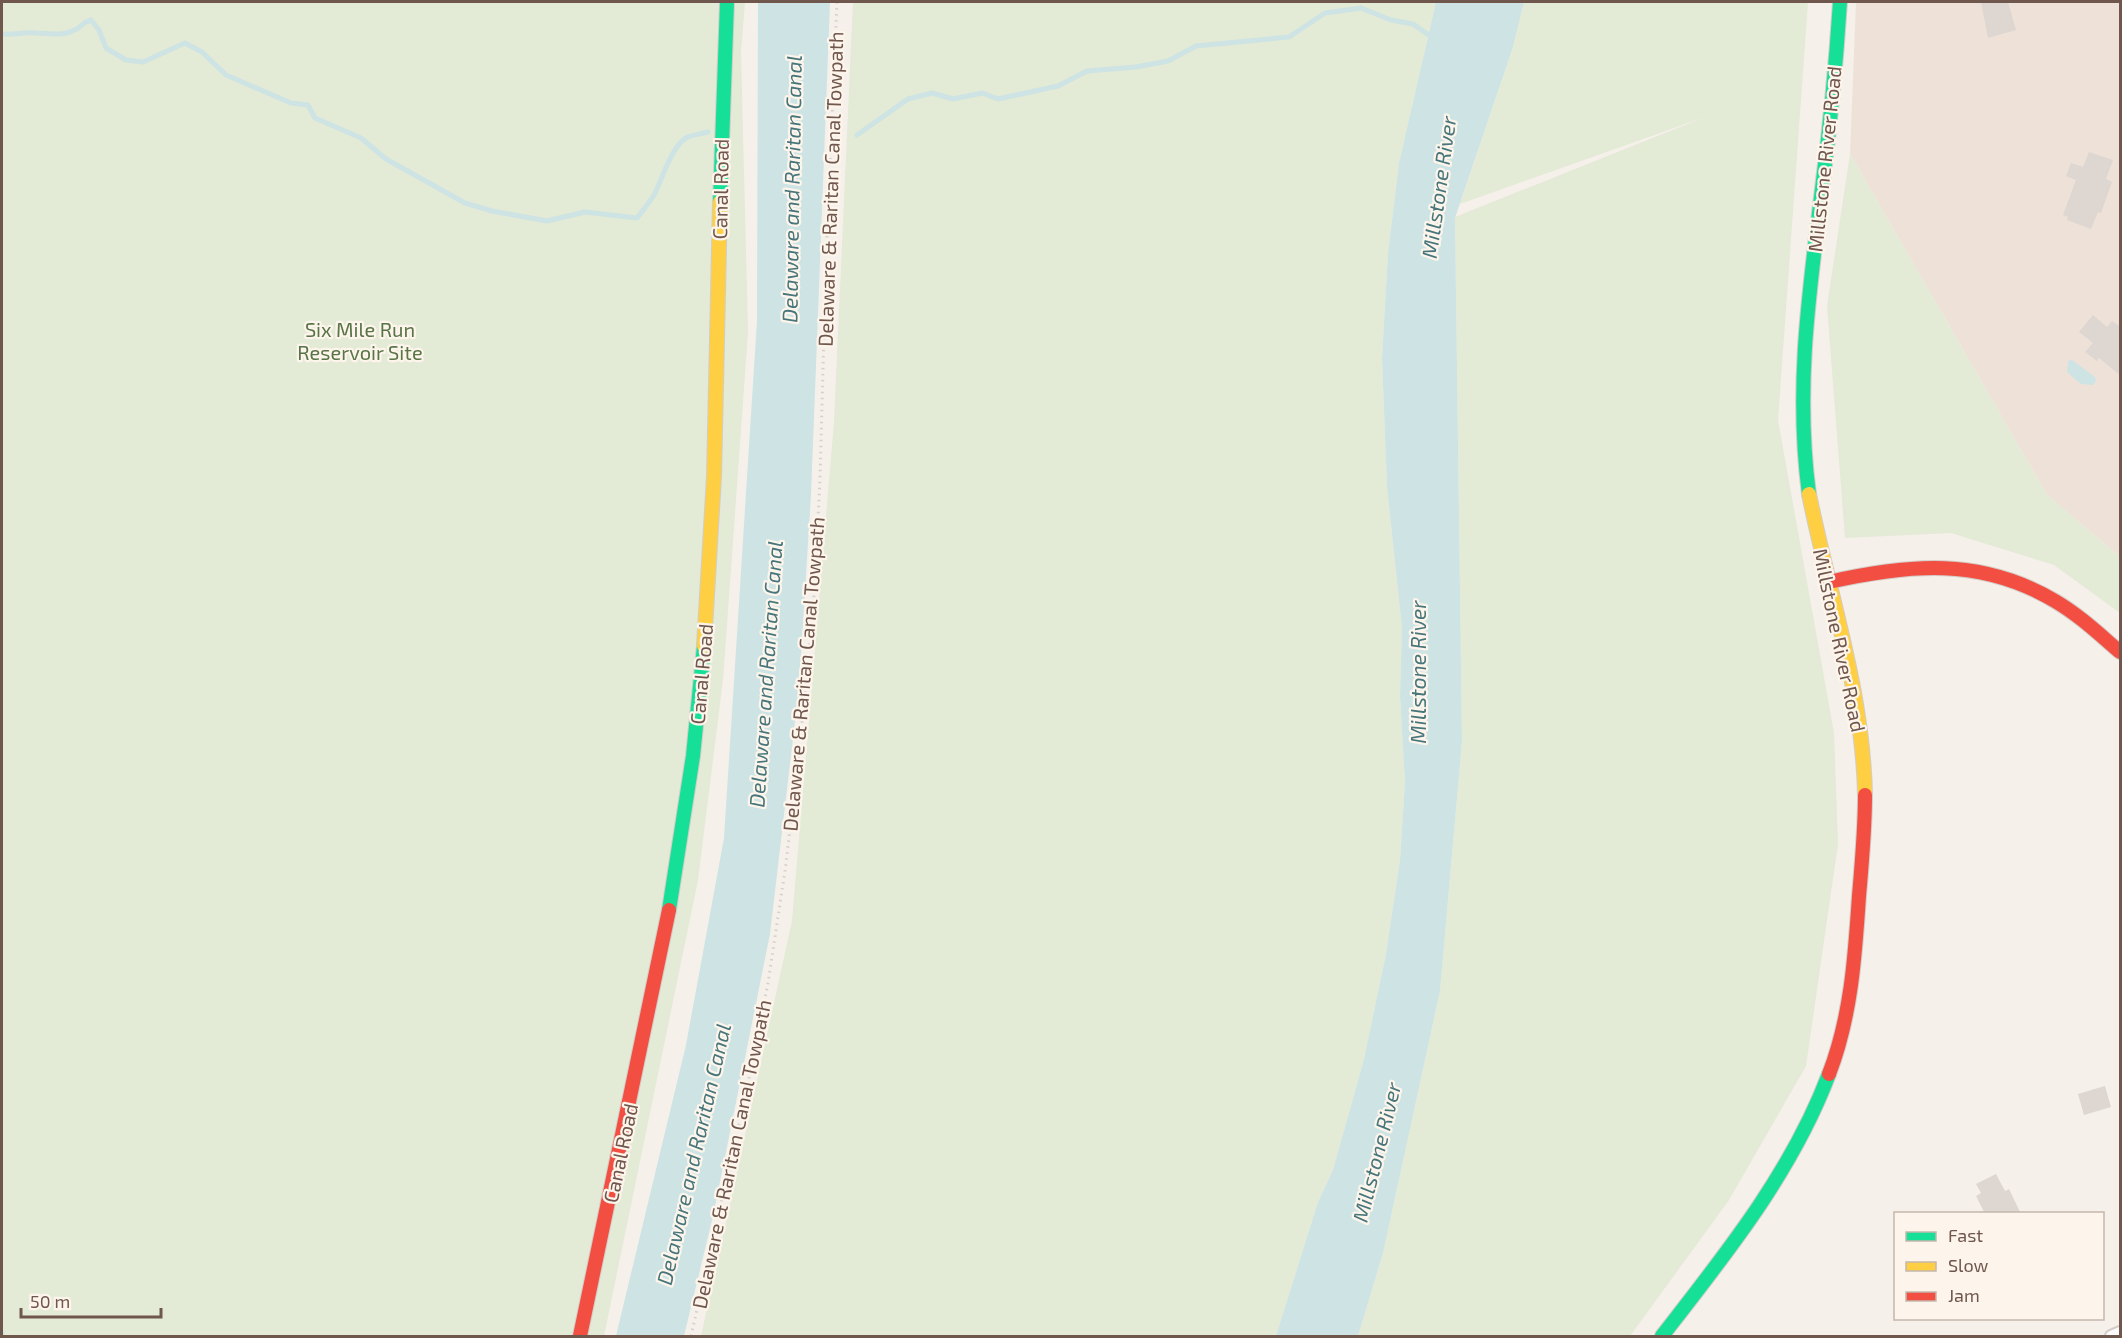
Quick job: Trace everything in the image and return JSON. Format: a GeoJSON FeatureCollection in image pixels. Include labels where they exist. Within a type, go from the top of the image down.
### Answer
{"type":"FeatureCollection","features":[{"type":"Feature","properties":{"kind":"street","name":"Canal Road"},"geometry":{"type":"LineString","coordinates":[[580,1336],[673,892],[693,756],[706,628],[713,488],[721,132],[727,2]]}},
{"type":"Feature","properties":{"kind":"street","name":"Millstone River Road"},"geometry":{"type":"LineString","coordinates":[[1662,1336],[1736,1242],[1790,1160],[1808,1126],[1836,1055],[1845,1014],[1859,908],[1864,773],[1859,712],[1850,666],[1819,544],[1807,485],[1802,423],[1802,375],[1840,2]]}},
{"type":"Feature","properties":{"kind":"street"},"geometry":{"type":"LineString","coordinates":[[1829,582],[1867,573],[1927,566],[1966,569],[1996,576],[2050,598],[2070,610],[2121,652]]}},
{"type":"Feature","properties":{"kind":"lane"},"geometry":{"type":"LineString","coordinates":[[2110,1336],[2121,1332]]}},
{"type":"Feature","properties":{"kind":"path","name":"Delaware & Raritan Canal Towpath"},"geometry":{"type":"LineString","coordinates":[[692,1336],[768,983],[786,864],[802,724],[814,595],[820,480],[826,257],[837,2]]}},
{"type":"Feature","properties":{"kind":"shaded area"},"geometry":{"type":"Polygon","coordinates":[[[1856,2],[2120,2],[2120,557],[2047,495],[1850,154],[1856,2]]]}},
{"type":"Feature","properties":{"kind":"green space","name":"Six Mile Run Reservoir Site"},"geometry":{"type":"Polygon","coordinates":[[[2,2],[745,2],[741,52],[748,332],[723,680],[698,880],[604,1336],[2,1336],[2,2]]]}},
{"type":"Feature","properties":{"kind":"green space"},"geometry":{"type":"Polygon","coordinates":[[[853,2],[1436,2],[1399,163],[1388,253],[1382,358],[1387,487],[1402,628],[1400,696],[1405,782],[1400,860],[1386,954],[1364,1059],[1333,1170],[1318,1202],[1276,1336],[701,1336],[792,921],[834,422],[853,2]]]}},
{"type":"Feature","properties":{"kind":"green space"},"geometry":{"type":"Polygon","coordinates":[[[1524,2],[1808,2],[1778,420],[1834,733],[1838,844],[1806,1066],[1729,1200],[1630,1336],[1358,1336],[1383,1253],[1440,991],[1462,741],[1455,217],[1705,117],[1460,204],[1513,47],[1524,2]]]}},
{"type":"Feature","properties":{"kind":"green space"},"geometry":{"type":"Polygon","coordinates":[[[1850,154],[2047,495],[2120,557],[2120,613],[2054,565],[1951,533],[1845,538],[1827,306],[1850,154]]]}},
{"type":"Feature","properties":{"kind":"water","name":"Delaware and Raritan Canal"},"geometry":{"type":"Polygon","coordinates":[[[758,2],[830,2],[811,495],[799,687],[770,934],[713,1216],[684,1336],[616,1336],[686,1045],[724,838],[757,321],[758,2]]]}},
{"type":"Feature","properties":{"kind":"water","name":"Millstone River"},"geometry":{"type":"Polygon","coordinates":[[[1436,2],[1524,2],[1513,47],[1455,218],[1462,741],[1440,991],[1383,1253],[1358,1336],[1276,1336],[1318,1202],[1333,1170],[1364,1059],[1386,954],[1400,860],[1405,782],[1400,696],[1402,628],[1387,487],[1382,358],[1388,253],[1399,163],[1436,2]]]}},
{"type":"Feature","properties":{"kind":"water"},"geometry":{"type":"Polygon","coordinates":[[[2072,360],[2095,377],[2096,381],[2093,385],[2081,384],[2067,372],[2068,361],[2072,360]]]}},
{"type":"Feature","properties":{"kind":"building"},"geometry":{"type":"Polygon","coordinates":[[[1981,2],[2008,2],[2016,30],[1988,38],[1981,2]]]}},
{"type":"Feature","properties":{"kind":"building"},"geometry":{"type":"Polygon","coordinates":[[[2089,152],[2113,160],[2106,179],[2112,182],[2101,213],[2098,212],[2091,229],[2067,220],[2068,217],[2063,215],[2076,180],[2066,176],[2071,163],[2083,167],[2089,152]]]}},
{"type":"Feature","properties":{"kind":"building"},"geometry":{"type":"Polygon","coordinates":[[[2093,315],[2107,327],[2112,321],[2121,327],[2121,376],[2099,358],[2097,361],[2085,352],[2093,343],[2079,332],[2093,315]]]}},
{"type":"Feature","properties":{"kind":"building"},"geometry":{"type":"Polygon","coordinates":[[[2105,1086],[2111,1107],[2084,1115],[2078,1094],[2105,1086]]]}},
{"type":"Feature","properties":{"kind":"building"},"geometry":{"type":"Polygon","coordinates":[[[1996,1174],[2005,1191],[2009,1189],[2020,1212],[1984,1212],[1976,1196],[1981,1193],[1976,1184],[1996,1174]]]}},
{"type":"Feature","properties":{"kind":"waterway"},"geometry":{"type":"LineString","coordinates":[[857,135],[908,99],[932,93],[953,99],[982,93],[998,99],[1058,86],[1087,71],[1136,67],[1168,61],[1196,46],[1289,37],[1325,13],[1361,8],[1391,20],[1413,24],[1433,38]]}},
{"type":"Feature","properties":{"kind":"waterway"},"geometry":{"type":"LineString","coordinates":[[2,34],[65,33],[91,20],[99,30],[106,48],[126,60],[143,62],[185,43],[202,52],[226,75],[291,103],[308,105],[315,118],[361,138],[386,159],[465,203],[492,211],[547,221],[585,212],[637,218],[654,195],[671,156],[681,142],[688,137],[708,132]]}},
{"type":"Feature","properties":{"kind":"traffic: fast"},"geometry":{"type":"LineString","coordinates":[[720,202],[727,2]]}},
{"type":"Feature","properties":{"kind":"traffic: fast"},"geometry":{"type":"LineString","coordinates":[[1809,494],[1803,417],[1805,341],[1835,72],[1840,2]]}},
{"type":"Feature","properties":{"kind":"traffic: fast"},"geometry":{"type":"LineString","coordinates":[[669,910],[693,756],[704,646]]}},
{"type":"Feature","properties":{"kind":"traffic: fast"},"geometry":{"type":"LineString","coordinates":[[1662,1336],[1756,1211],[1796,1145],[1829,1074]]}},
{"type":"Feature","properties":{"kind":"traffic: slow"},"geometry":{"type":"LineString","coordinates":[[704,646],[714,477],[720,202]]}},
{"type":"Feature","properties":{"kind":"traffic: slow"},"geometry":{"type":"LineString","coordinates":[[1809,494],[1852,680],[1863,756],[1865,795]]}},
{"type":"Feature","properties":{"kind":"traffic: jam"},"geometry":{"type":"LineString","coordinates":[[1829,582],[1916,568],[1944,568],[2000,577],[2027,587],[2064,606],[2120,652]]}},
{"type":"Feature","properties":{"kind":"traffic: jam"},"geometry":{"type":"LineString","coordinates":[[1829,1074],[1842,1031],[1851,986],[1865,795]]}},
{"type":"Feature","properties":{"kind":"traffic: jam"},"geometry":{"type":"LineString","coordinates":[[580,1336],[669,910]]}}]}
